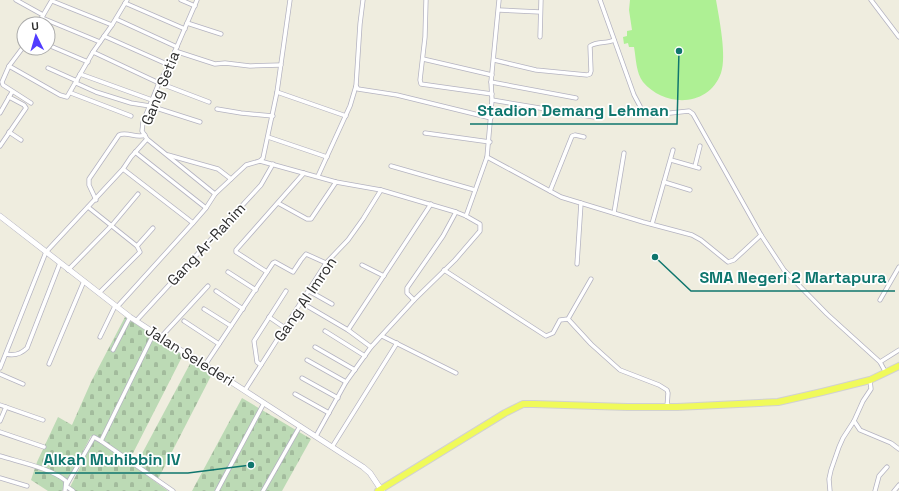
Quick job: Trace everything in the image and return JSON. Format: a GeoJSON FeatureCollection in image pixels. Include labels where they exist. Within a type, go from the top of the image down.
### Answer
{"type":"FeatureCollection","features":[{"type":"Feature","properties":{"kind":"main road"},"geometry":{"type":"LineString","coordinates":[[380,490],[505,413],[523,404],[667,407],[778,402],[870,380],[899,366]]}},
{"type":"Feature","properties":{"kind":"street"},"geometry":{"type":"LineString","coordinates":[[16,0],[41,16]]}},
{"type":"Feature","properties":{"kind":"street"},"geometry":{"type":"LineString","coordinates":[[44,16],[52,0],[112,25]]}},
{"type":"Feature","properties":{"kind":"street"},"geometry":{"type":"LineString","coordinates":[[181,0],[195,6]]}},
{"type":"Feature","properties":{"kind":"street","name":"Gang Setia"},"geometry":{"type":"LineString","coordinates":[[197,0],[169,65],[159,83],[143,122],[142,131],[146,137],[216,194]]}},
{"type":"Feature","properties":{"kind":"street"},"geometry":{"type":"LineString","coordinates":[[260,161],[263,158],[273,116],[290,0]]}},
{"type":"Feature","properties":{"kind":"street"},"geometry":{"type":"LineString","coordinates":[[318,176],[346,116],[356,86],[363,0]]}},
{"type":"Feature","properties":{"kind":"street"},"geometry":{"type":"LineString","coordinates":[[426,0],[425,37],[420,80],[422,84],[492,94]]}},
{"type":"Feature","properties":{"kind":"street"},"geometry":{"type":"LineString","coordinates":[[466,216],[487,158],[490,142],[492,100],[491,82],[499,0]]}},
{"type":"Feature","properties":{"kind":"street"},"geometry":{"type":"LineString","coordinates":[[540,37],[541,0]]}},
{"type":"Feature","properties":{"kind":"street"},"geometry":{"type":"LineString","coordinates":[[600,0],[634,95],[642,110],[652,115],[688,111],[693,114],[761,235],[788,276],[880,362],[886,373]]}},
{"type":"Feature","properties":{"kind":"street"},"geometry":{"type":"LineString","coordinates":[[871,0],[899,37]]}},
{"type":"Feature","properties":{"kind":"street"},"geometry":{"type":"LineString","coordinates":[[9,66],[64,98],[67,98],[93,52],[116,19],[126,1],[185,28]]}},
{"type":"Feature","properties":{"kind":"street"},"geometry":{"type":"LineString","coordinates":[[499,10],[540,12]]}},
{"type":"Feature","properties":{"kind":"street"},"geometry":{"type":"LineString","coordinates":[[116,19],[177,46]]}},
{"type":"Feature","properties":{"kind":"street"},"geometry":{"type":"LineString","coordinates":[[56,23],[100,42]]}},
{"type":"Feature","properties":{"kind":"street"},"geometry":{"type":"LineString","coordinates":[[187,23],[221,34]]}},
{"type":"Feature","properties":{"kind":"street"},"geometry":{"type":"LineString","coordinates":[[104,36],[169,65]]}},
{"type":"Feature","properties":{"kind":"street"},"geometry":{"type":"LineString","coordinates":[[494,60],[536,70],[587,75],[590,74],[591,71],[590,46],[594,44],[609,43],[614,40]]}},
{"type":"Feature","properties":{"kind":"street"},"geometry":{"type":"LineString","coordinates":[[56,48],[88,62]]}},
{"type":"Feature","properties":{"kind":"street"},"geometry":{"type":"LineString","coordinates":[[175,51],[216,64],[225,63],[250,66],[281,65]]}},
{"type":"Feature","properties":{"kind":"street"},"geometry":{"type":"LineString","coordinates":[[93,52],[159,83],[209,102]]}},
{"type":"Feature","properties":{"kind":"street"},"geometry":{"type":"LineString","coordinates":[[16,56],[9,66],[2,84],[12,92],[31,103]]}},
{"type":"Feature","properties":{"kind":"street"},"geometry":{"type":"LineString","coordinates":[[423,59],[492,75]]}},
{"type":"Feature","properties":{"kind":"street"},"geometry":{"type":"LineString","coordinates":[[48,68],[96,92],[131,103],[150,106],[200,122]]}},
{"type":"Feature","properties":{"kind":"street"},"geometry":{"type":"LineString","coordinates":[[0,74],[4,76]]}},
{"type":"Feature","properties":{"kind":"street"},"geometry":{"type":"LineString","coordinates":[[80,74],[152,100]]}},
{"type":"Feature","properties":{"kind":"street"},"geometry":{"type":"LineString","coordinates":[[491,82],[576,98]]}},
{"type":"Feature","properties":{"kind":"street"},"geometry":{"type":"LineString","coordinates":[[356,86],[358,89],[397,96],[491,118]]}},
{"type":"Feature","properties":{"kind":"street"},"geometry":{"type":"LineString","coordinates":[[0,113],[12,92]]}},
{"type":"Feature","properties":{"kind":"street"},"geometry":{"type":"LineString","coordinates":[[277,92],[346,116]]}},
{"type":"Feature","properties":{"kind":"street"},"geometry":{"type":"LineString","coordinates":[[70,93],[131,116]]}},
{"type":"Feature","properties":{"kind":"street"},"geometry":{"type":"LineString","coordinates":[[0,144],[26,108],[24,105],[9,97]]}},
{"type":"Feature","properties":{"kind":"street"},"geometry":{"type":"LineString","coordinates":[[492,100],[594,117]]}},
{"type":"Feature","properties":{"kind":"street"},"geometry":{"type":"LineString","coordinates":[[217,108],[241,113],[273,116]]}},
{"type":"Feature","properties":{"kind":"street"},"geometry":{"type":"LineString","coordinates":[[9,132],[21,140]]}},
{"type":"Feature","properties":{"kind":"street"},"geometry":{"type":"LineString","coordinates":[[425,133],[490,142]]}},
{"type":"Feature","properties":{"kind":"street"},"geometry":{"type":"LineString","coordinates":[[96,200],[89,185],[89,179],[119,136],[122,134],[146,137]]}},
{"type":"Feature","properties":{"kind":"street"},"geometry":{"type":"LineString","coordinates":[[550,191],[572,136],[584,137]]}},
{"type":"Feature","properties":{"kind":"street"},"geometry":{"type":"LineString","coordinates":[[0,368],[46,252],[96,200],[123,169],[146,137]]}},
{"type":"Feature","properties":{"kind":"street"},"geometry":{"type":"LineString","coordinates":[[268,137],[327,157]]}},
{"type":"Feature","properties":{"kind":"street"},"geometry":{"type":"LineString","coordinates":[[671,160],[697,167],[700,146]]}},
{"type":"Feature","properties":{"kind":"street"},"geometry":{"type":"LineString","coordinates":[[652,224],[673,150]]}},
{"type":"Feature","properties":{"kind":"street"},"geometry":{"type":"LineString","coordinates":[[135,152],[206,208]]}},
{"type":"Feature","properties":{"kind":"street"},"geometry":{"type":"LineString","coordinates":[[614,213],[624,153]]}},
{"type":"Feature","properties":{"kind":"street"},"geometry":{"type":"LineString","coordinates":[[166,154],[218,169],[231,179]]}},
{"type":"Feature","properties":{"kind":"street"},"geometry":{"type":"LineString","coordinates":[[487,158],[561,197],[692,235],[701,240],[728,262],[734,260],[761,235]]}},
{"type":"Feature","properties":{"kind":"street"},"geometry":{"type":"LineString","coordinates":[[100,337],[116,306],[193,223],[216,194],[246,165],[260,161],[336,182],[381,190],[456,212],[480,224],[481,230],[371,347],[346,382],[316,436]]}},
{"type":"Feature","properties":{"kind":"street","name":"Gang Ar-Rahim"},"geometry":{"type":"LineString","coordinates":[[136,321],[261,185],[273,164]]}},
{"type":"Feature","properties":{"kind":"street"},"geometry":{"type":"LineString","coordinates":[[391,166],[475,190]]}},
{"type":"Feature","properties":{"kind":"street"},"geometry":{"type":"LineString","coordinates":[[123,169],[193,223]]}},
{"type":"Feature","properties":{"kind":"street"},"geometry":{"type":"LineString","coordinates":[[267,272],[236,252],[236,250],[304,173]]}},
{"type":"Feature","properties":{"kind":"street"},"geometry":{"type":"LineString","coordinates":[[278,203],[308,219],[311,219],[336,182]]}},
{"type":"Feature","properties":{"kind":"street"},"geometry":{"type":"LineString","coordinates":[[664,182],[690,190]]}},
{"type":"Feature","properties":{"kind":"street","name":"Gang Al Imron"},"geometry":{"type":"LineString","coordinates":[[244,390],[302,303],[326,263],[348,240],[381,190]]}},
{"type":"Feature","properties":{"kind":"street"},"geometry":{"type":"LineString","coordinates":[[68,270],[112,225],[138,194]]}},
{"type":"Feature","properties":{"kind":"street"},"geometry":{"type":"LineString","coordinates":[[577,264],[581,203]]}},
{"type":"Feature","properties":{"kind":"street"},"geometry":{"type":"LineString","coordinates":[[348,330],[431,204]]}},
{"type":"Feature","properties":{"kind":"street"},"geometry":{"type":"LineString","coordinates":[[88,207],[137,246],[140,252],[99,293]]}},
{"type":"Feature","properties":{"kind":"street"},"geometry":{"type":"LineString","coordinates":[[414,300],[407,293],[407,288],[443,236],[456,212]]}},
{"type":"Feature","properties":{"kind":"street","name":"Jalan Selederi"},"geometry":{"type":"LineString","coordinates":[[0,217],[130,317],[316,436],[370,473],[380,490]]}},
{"type":"Feature","properties":{"kind":"street"},"geometry":{"type":"LineString","coordinates":[[137,246],[153,228]]}},
{"type":"Feature","properties":{"kind":"street"},"geometry":{"type":"LineString","coordinates":[[205,365],[275,262],[293,272],[306,254],[326,263]]}},
{"type":"Feature","properties":{"kind":"street"},"geometry":{"type":"LineString","coordinates":[[6,354],[16,354],[23,352],[27,348],[60,263]]}},
{"type":"Feature","properties":{"kind":"street"},"geometry":{"type":"LineString","coordinates":[[362,266],[384,276]]}},
{"type":"Feature","properties":{"kind":"street"},"geometry":{"type":"LineString","coordinates":[[880,300],[899,267]]}},
{"type":"Feature","properties":{"kind":"street"},"geometry":{"type":"LineString","coordinates":[[444,270],[546,336],[553,333],[560,320],[568,319]]}},
{"type":"Feature","properties":{"kind":"street"},"geometry":{"type":"LineString","coordinates":[[228,272],[256,290]]}},
{"type":"Feature","properties":{"kind":"street"},"geometry":{"type":"LineString","coordinates":[[568,319],[592,279]]}},
{"type":"Feature","properties":{"kind":"street"},"geometry":{"type":"LineString","coordinates":[[49,364],[84,282]]}},
{"type":"Feature","properties":{"kind":"street"},"geometry":{"type":"LineString","coordinates":[[161,337],[208,286]]}},
{"type":"Feature","properties":{"kind":"street"},"geometry":{"type":"LineString","coordinates":[[216,291],[243,308]]}},
{"type":"Feature","properties":{"kind":"street"},"geometry":{"type":"LineString","coordinates":[[261,365],[257,362],[254,341],[286,291]]}},
{"type":"Feature","properties":{"kind":"street"},"geometry":{"type":"LineString","coordinates":[[309,291],[332,304]]}},
{"type":"Feature","properties":{"kind":"street"},"geometry":{"type":"LineString","coordinates":[[302,303],[348,330],[371,347]]}},
{"type":"Feature","properties":{"kind":"street"},"geometry":{"type":"LineString","coordinates":[[204,309],[231,326]]}},
{"type":"Feature","properties":{"kind":"street"},"geometry":{"type":"LineString","coordinates":[[113,350],[130,317]]}},
{"type":"Feature","properties":{"kind":"street"},"geometry":{"type":"LineString","coordinates":[[269,317],[285,328]]}},
{"type":"Feature","properties":{"kind":"street"},"geometry":{"type":"LineString","coordinates":[[568,319],[620,370],[659,385],[667,390],[667,407]]}},
{"type":"Feature","properties":{"kind":"street"},"geometry":{"type":"LineString","coordinates":[[184,321],[219,344]]}},
{"type":"Feature","properties":{"kind":"street"},"geometry":{"type":"LineString","coordinates":[[325,331],[365,356]]}},
{"type":"Feature","properties":{"kind":"street"},"geometry":{"type":"LineString","coordinates":[[101,441],[154,333]]}},
{"type":"Feature","properties":{"kind":"street"},"geometry":{"type":"LineString","coordinates":[[382,336],[456,373]]}},
{"type":"Feature","properties":{"kind":"street"},"geometry":{"type":"LineString","coordinates":[[332,447],[397,343]]}},
{"type":"Feature","properties":{"kind":"street"},"geometry":{"type":"LineString","coordinates":[[315,347],[355,370]]}},
{"type":"Feature","properties":{"kind":"street"},"geometry":{"type":"LineString","coordinates":[[880,362],[899,350]]}},
{"type":"Feature","properties":{"kind":"street"},"geometry":{"type":"LineString","coordinates":[[307,360],[346,382]]}},
{"type":"Feature","properties":{"kind":"street"},"geometry":{"type":"LineString","coordinates":[[0,374],[23,384]]}},
{"type":"Feature","properties":{"kind":"street"},"geometry":{"type":"LineString","coordinates":[[302,378],[338,398]]}},
{"type":"Feature","properties":{"kind":"street"},"geometry":{"type":"LineString","coordinates":[[830,491],[829,479],[839,446],[871,389],[870,380]]}},
{"type":"Feature","properties":{"kind":"street"},"geometry":{"type":"LineString","coordinates":[[295,394],[329,413]]}},
{"type":"Feature","properties":{"kind":"street"},"geometry":{"type":"LineString","coordinates":[[217,491],[264,403]]}},
{"type":"Feature","properties":{"kind":"street"},"geometry":{"type":"LineString","coordinates":[[0,405],[43,420]]}},
{"type":"Feature","properties":{"kind":"street"},"geometry":{"type":"LineString","coordinates":[[0,421],[6,407]]}},
{"type":"Feature","properties":{"kind":"street"},"geometry":{"type":"LineString","coordinates":[[854,421],[860,430],[891,443],[899,449]]}},
{"type":"Feature","properties":{"kind":"street"},"geometry":{"type":"LineString","coordinates":[[263,491],[300,426]]}},
{"type":"Feature","properties":{"kind":"street"},"geometry":{"type":"LineString","coordinates":[[0,432],[44,447]]}},
{"type":"Feature","properties":{"kind":"street"},"geometry":{"type":"LineString","coordinates":[[65,491],[66,486],[94,437],[173,491]]}},
{"type":"Feature","properties":{"kind":"street"},"geometry":{"type":"LineString","coordinates":[[0,456],[47,471],[62,478],[66,482],[66,486],[73,491]]}},
{"type":"Feature","properties":{"kind":"street"},"geometry":{"type":"LineString","coordinates":[[875,491],[879,476],[887,467]]}},
{"type":"Feature","properties":{"kind":"street"},"geometry":{"type":"LineString","coordinates":[[0,478],[27,486]]}},
{"type":"Feature","properties":{"kind":"street"},"geometry":{"type":"LineString","coordinates":[[894,491],[899,485]]}},
{"type":"Feature","properties":{"kind":"green space"},"geometry":{"type":"Polygon","coordinates":[[[630,0],[716,0],[722,37],[723,66],[715,84],[707,92],[697,98],[674,100],[652,90],[643,82],[638,70],[634,47],[629,47],[628,43],[624,44],[623,37],[627,36],[627,31],[632,30],[629,10],[630,0]]]}},
{"type":"Feature","properties":{"kind":"green space"},"geometry":{"type":"Polygon","coordinates":[[[125,317],[183,355],[130,459],[116,449],[91,436],[62,491],[48,491],[31,480],[37,462],[58,417],[72,425],[91,382],[125,317]]]}},
{"type":"Feature","properties":{"kind":"green space"},"geometry":{"type":"Polygon","coordinates":[[[192,360],[212,374],[158,479],[137,463],[192,360]]]}},
{"type":"Feature","properties":{"kind":"green space"},"geometry":{"type":"Polygon","coordinates":[[[242,398],[311,439],[282,491],[192,491],[242,398]]]}},
{"type":"Feature","properties":{"kind":"green space"},"geometry":{"type":"Polygon","coordinates":[[[94,440],[102,443],[168,491],[68,491],[94,440]]]}},
{"type":"Feature","properties":{"kind":"place","name":"Stadion Demang Lehman"},"geometry":{"type":"Point","coordinates":[679,51]}},
{"type":"Feature","properties":{"kind":"place","name":"SMA Negeri 2 Martapura"},"geometry":{"type":"Point","coordinates":[655,257]}},
{"type":"Feature","properties":{"kind":"place","name":"Alkah Muhibbin IV"},"geometry":{"type":"Point","coordinates":[251,465]}}]}
